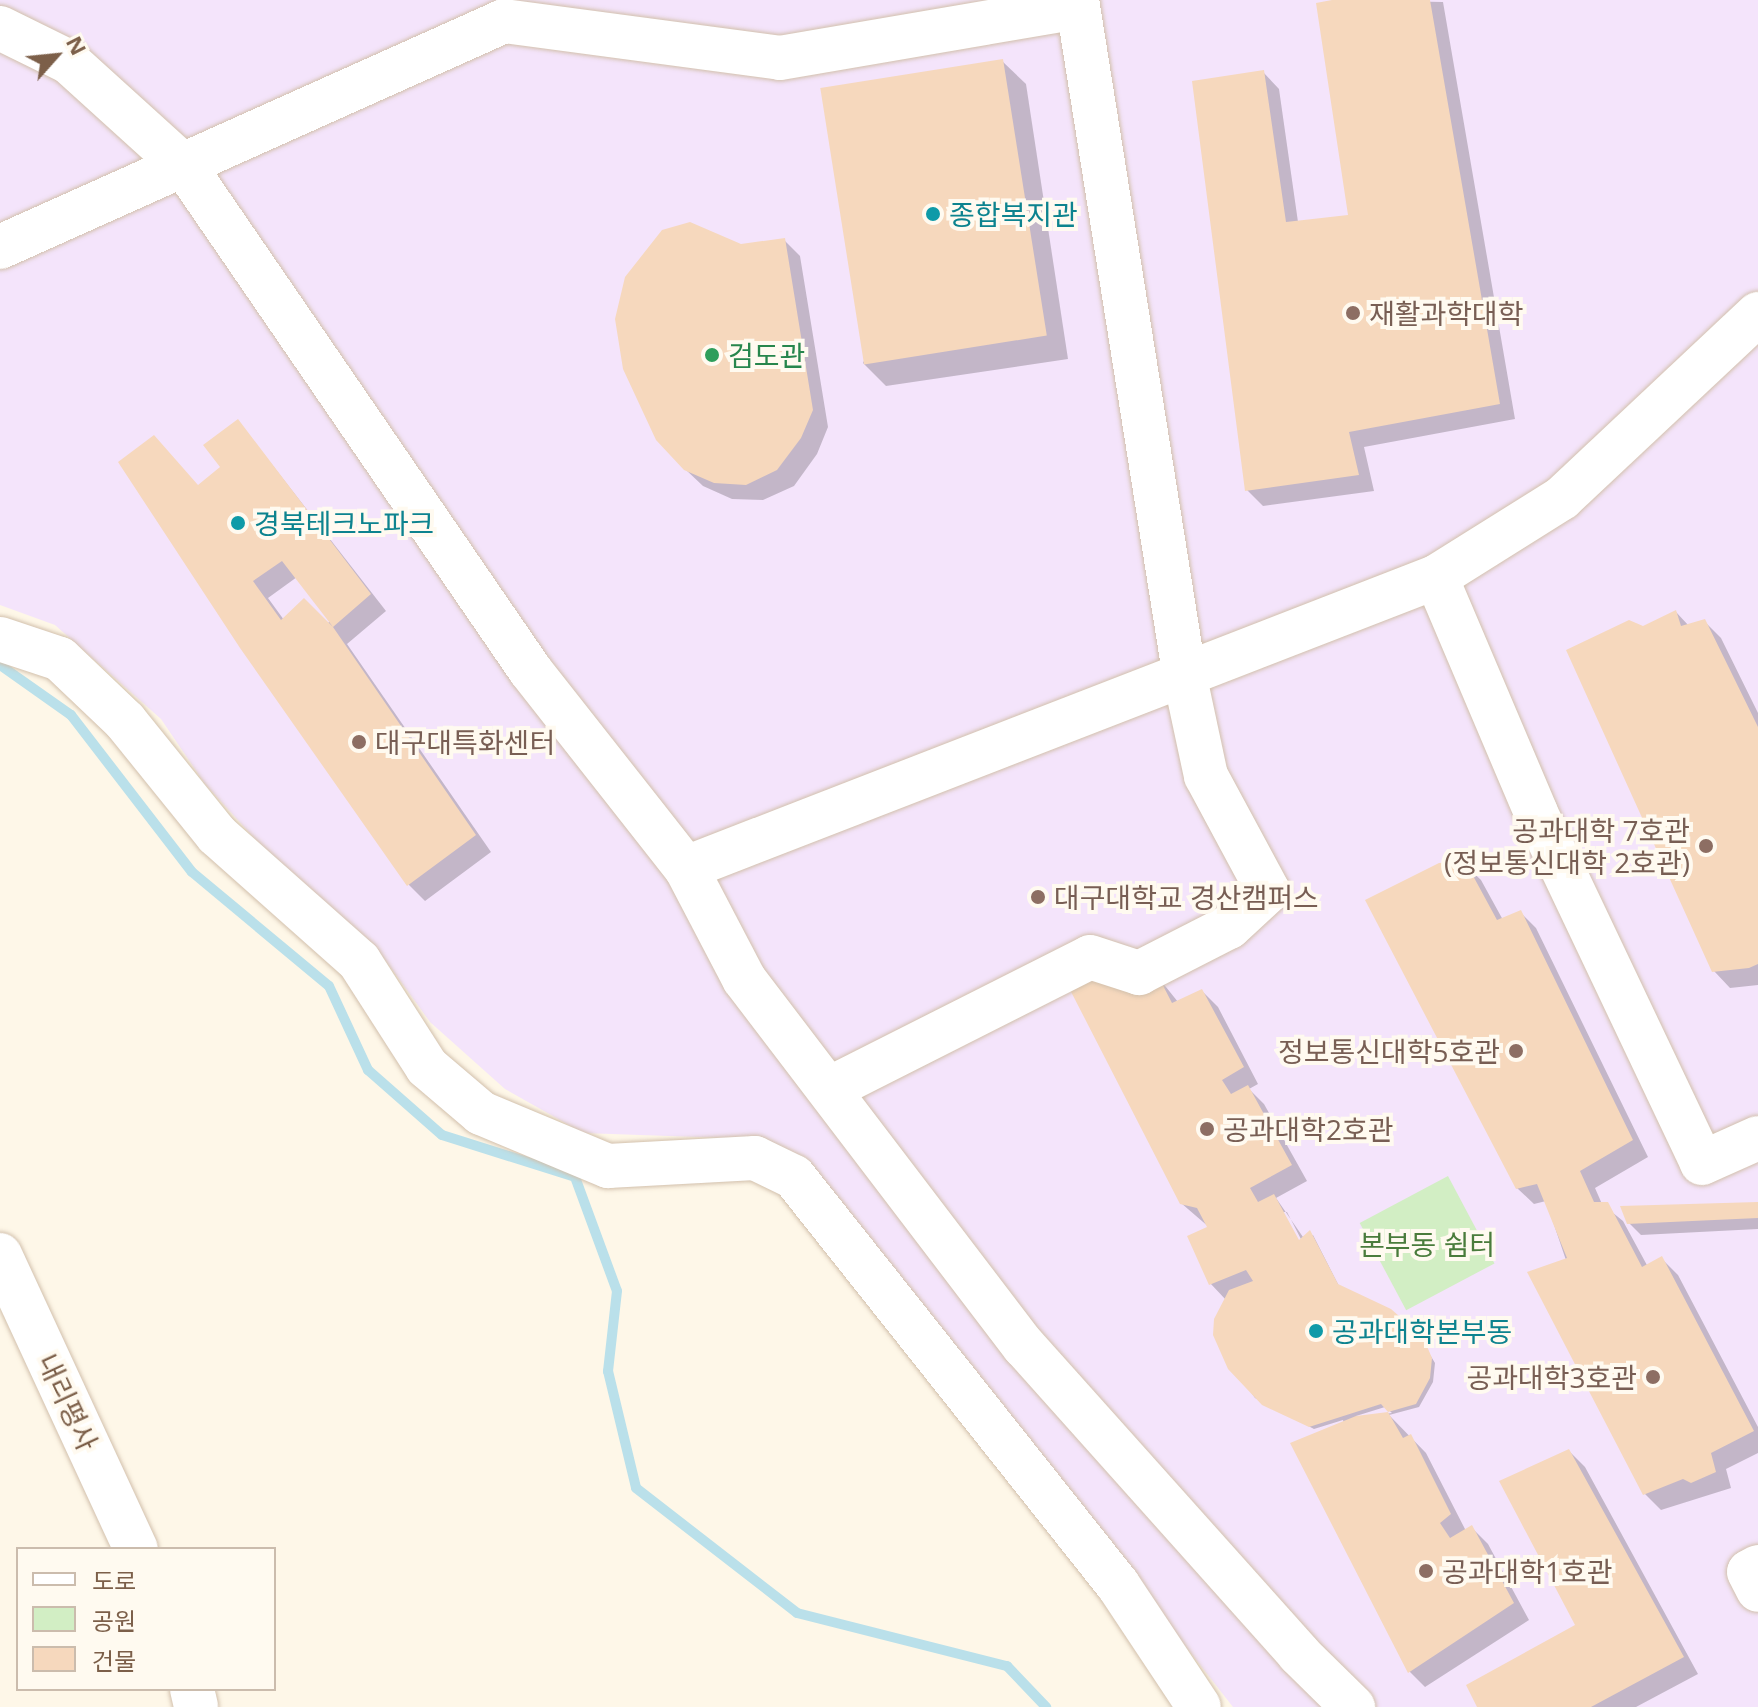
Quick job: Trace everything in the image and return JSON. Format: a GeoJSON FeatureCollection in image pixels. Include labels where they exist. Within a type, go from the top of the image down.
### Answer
{"type":"FeatureCollection","features":[{"type":"Feature","properties":{"kind":"street"},"geometry":{"type":"LineString","coordinates":[[0,247],[185,167],[501,10],[780,58],[1077,3],[1185,678],[1206,776],[1268,891],[1229,927],[1139,973],[1090,957],[829,1089]]}},
{"type":"Feature","properties":{"kind":"street"},"geometry":{"type":"LineString","coordinates":[[0,28],[69,62],[185,167],[530,670],[686,868],[744,979],[1024,1346],[1299,1654],[1353,1707]]}},
{"type":"Feature","properties":{"kind":"street"},"geometry":{"type":"LineString","coordinates":[[686,868],[1185,678],[1436,577],[1562,498],[1758,314]]}},
{"type":"Feature","properties":{"kind":"street"},"geometry":{"type":"LineString","coordinates":[[1436,577],[1536,813],[1702,1163],[1758,1138]]}},
{"type":"Feature","properties":{"kind":"street"},"geometry":{"type":"LineString","coordinates":[[0,639],[60,659],[125,721],[217,835],[359,961],[427,1067],[481,1113],[608,1166],[755,1158],[794,1177],[1118,1585],[1199,1707]]}},
{"type":"Feature","properties":{"kind":"street","name":"내리평사"},"geometry":{"type":"LineString","coordinates":[[0,1255],[135,1547]]}},
{"type":"Feature","properties":{"kind":"street"},"geometry":{"type":"LineString","coordinates":[[1758,1567],[1749,1572],[1758,1590]]}},
{"type":"Feature","properties":{"kind":"shaded area","name":"대구대학교 경산캠퍼스"},"geometry":{"type":"Polygon","coordinates":[[[0,0],[1758,0],[1758,1707],[1233,1707],[922,1310],[755,1139],[583,1133],[505,1089],[430,1022],[380,953],[257,841],[205,784],[161,719],[55,625],[0,605],[0,0]]]}},
{"type":"Feature","properties":{"kind":"green space","name":"본부동 쉼터"},"geometry":{"type":"Polygon","coordinates":[[[1448,1176],[1494,1263],[1406,1310],[1360,1223],[1448,1176]]]}},
{"type":"Feature","properties":{"kind":"building","name":"재활과학대학"},"geometry":{"type":"Polygon","coordinates":[[[1332,0],[1430,0],[1500,404],[1349,432],[1359,475],[1245,491],[1192,81],[1264,70],[1286,222],[1348,215],[1316,3],[1332,0]]]}},
{"type":"Feature","properties":{"kind":"building","name":"종합복지관"},"geometry":{"type":"Polygon","coordinates":[[[1003,59],[1047,336],[864,364],[820,88],[1003,59]]]}},
{"type":"Feature","properties":{"kind":"building","name":"검도관"},"geometry":{"type":"Polygon","coordinates":[[[690,222],[741,244],[785,238],[813,410],[801,438],[777,470],[746,485],[714,483],[684,470],[656,440],[623,369],[615,319],[625,277],[662,230],[690,222]]]}},
{"type":"Feature","properties":{"kind":"building"},"geometry":{"type":"Polygon","coordinates":[[[238,419],[371,594],[333,627],[476,835],[407,886],[240,648],[118,462],[154,435],[198,485],[220,467],[203,445],[238,419]],[[282,561],[253,581],[281,620],[304,598],[333,627],[282,561]]]}},
{"type":"Feature","properties":{"kind":"building","name":"공과대학 7호관 (정보통신대학 2호관)"},"geometry":{"type":"Polygon","coordinates":[[[1676,610],[1681,626],[1705,619],[1758,727],[1758,964],[1749,968],[1712,972],[1566,650],[1629,620],[1643,626],[1676,610]]]}},
{"type":"Feature","properties":{"kind":"building"},"geometry":{"type":"Polygon","coordinates":[[[1465,861],[1497,920],[1521,910],[1633,1140],[1580,1171],[1594,1202],[1608,1202],[1642,1267],[1662,1256],[1754,1431],[1711,1453],[1716,1472],[1691,1483],[1683,1479],[1643,1495],[1527,1272],[1567,1258],[1537,1184],[1516,1189],[1365,900],[1439,863],[1465,861]]]}},
{"type":"Feature","properties":{"kind":"building"},"geometry":{"type":"Polygon","coordinates":[[[1155,970],[1172,1003],[1202,989],[1244,1067],[1222,1080],[1231,1094],[1248,1085],[1292,1165],[1250,1188],[1258,1202],[1274,1194],[1299,1240],[1310,1230],[1338,1284],[1391,1309],[1423,1337],[1432,1358],[1430,1378],[1416,1404],[1388,1412],[1381,1404],[1309,1427],[1262,1405],[1228,1369],[1213,1335],[1214,1319],[1229,1290],[1253,1281],[1246,1270],[1209,1285],[1187,1236],[1207,1227],[1197,1208],[1180,1204],[1065,980],[1128,983],[1155,970]]]}},
{"type":"Feature","properties":{"kind":"building"},"geometry":{"type":"Polygon","coordinates":[[[1758,1202],[1758,1218],[1627,1224],[1620,1206],[1758,1202]]]}},
{"type":"Feature","properties":{"kind":"building","name":"공과대학1호관"},"geometry":{"type":"Polygon","coordinates":[[[1388,1412],[1403,1438],[1411,1434],[1451,1514],[1440,1523],[1450,1538],[1472,1525],[1514,1603],[1408,1673],[1290,1443],[1356,1416],[1388,1412]]]}},
{"type":"Feature","properties":{"kind":"building"},"geometry":{"type":"Polygon","coordinates":[[[1569,1449],[1684,1657],[1591,1707],[1477,1707],[1466,1685],[1575,1625],[1499,1481],[1569,1449]]]}},
{"type":"Feature","properties":{"kind":"waterway"},"geometry":{"type":"LineString","coordinates":[[0,665],[71,715],[192,872],[329,986],[368,1070],[442,1135],[575,1177],[617,1291],[608,1371],[636,1488],[797,1613],[1007,1666],[1046,1707]]}},
{"type":"Feature","properties":{"kind":"place","name":"종합복지관"},"geometry":{"type":"Point","coordinates":[933,214]}},
{"type":"Feature","properties":{"kind":"place","name":"재활과학대학"},"geometry":{"type":"Point","coordinates":[1353,313]}},
{"type":"Feature","properties":{"kind":"place","name":"검도관"},"geometry":{"type":"Point","coordinates":[712,355]}},
{"type":"Feature","properties":{"kind":"place","name":"경북테크노파크"},"geometry":{"type":"Point","coordinates":[238,523]}},
{"type":"Feature","properties":{"kind":"place","name":"대구대특화센터"},"geometry":{"type":"Point","coordinates":[359,742]}},
{"type":"Feature","properties":{"kind":"place","name":"공과대학 7호관 (정보통신대학 2호관)"},"geometry":{"type":"Point","coordinates":[1706,846]}},
{"type":"Feature","properties":{"kind":"place","name":"대구대학교 경산캠퍼스"},"geometry":{"type":"Point","coordinates":[1038,897]}},
{"type":"Feature","properties":{"kind":"place","name":"정보통신대학5호관"},"geometry":{"type":"Point","coordinates":[1516,1051]}},
{"type":"Feature","properties":{"kind":"place","name":"공과대학2호관"},"geometry":{"type":"Point","coordinates":[1207,1129]}},
{"type":"Feature","properties":{"kind":"place","name":"공과대학본부동"},"geometry":{"type":"Point","coordinates":[1316,1331]}},
{"type":"Feature","properties":{"kind":"place","name":"공과대학3호관"},"geometry":{"type":"Point","coordinates":[1653,1377]}},
{"type":"Feature","properties":{"kind":"place","name":"공과대학1호관"},"geometry":{"type":"Point","coordinates":[1426,1571]}}]}
